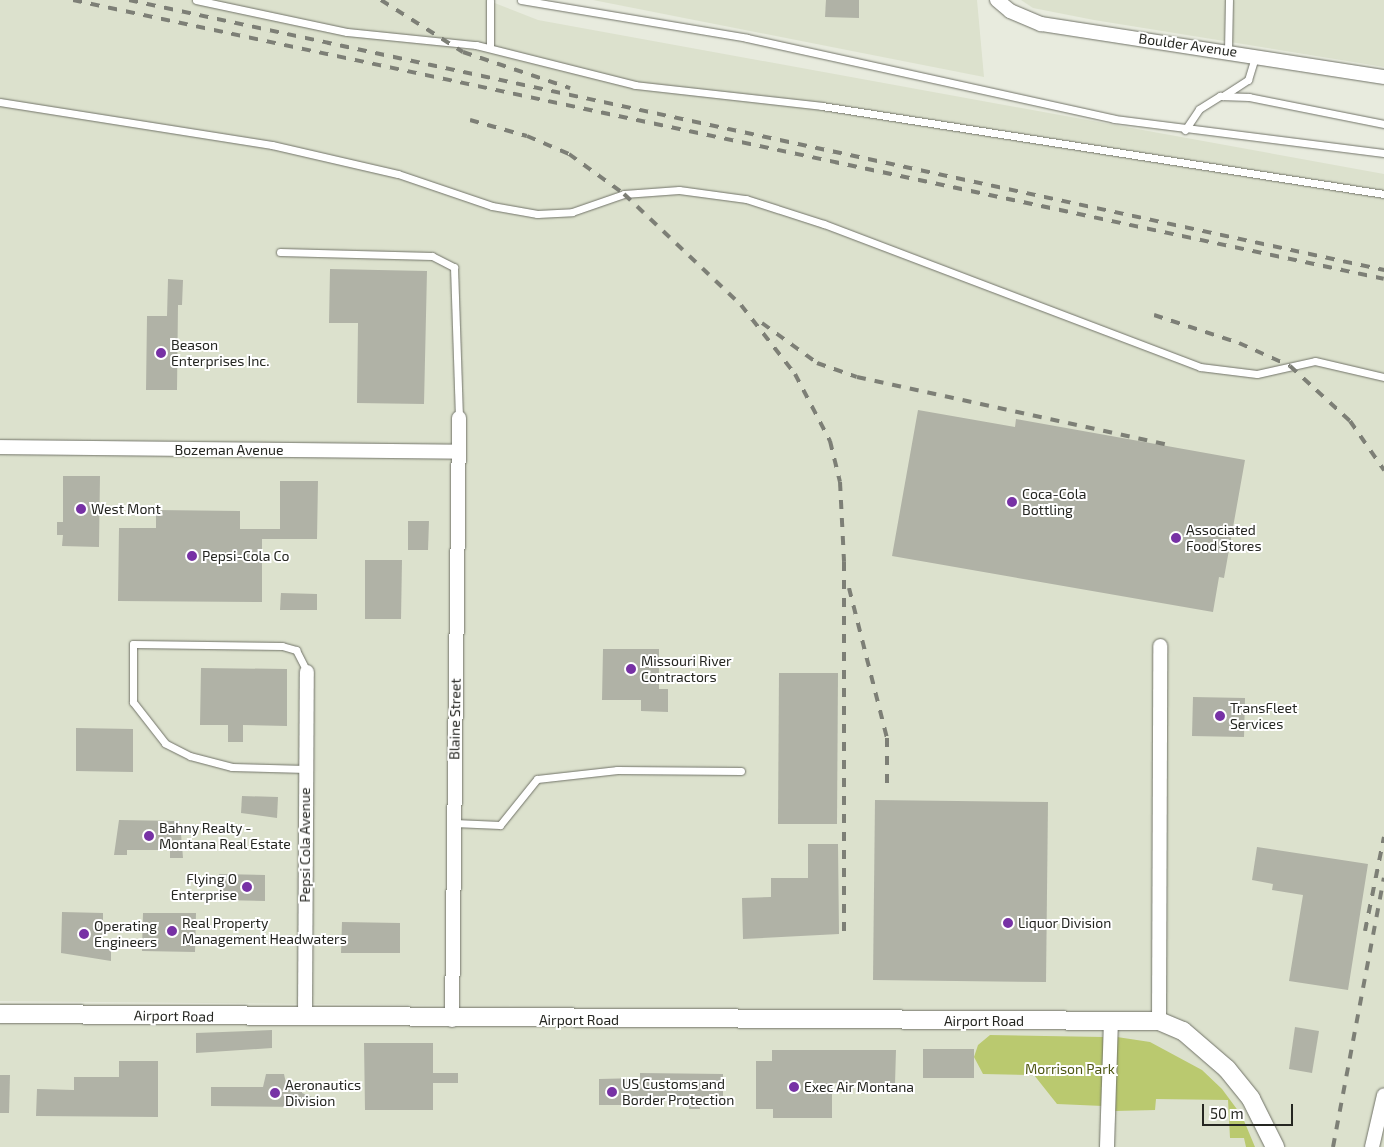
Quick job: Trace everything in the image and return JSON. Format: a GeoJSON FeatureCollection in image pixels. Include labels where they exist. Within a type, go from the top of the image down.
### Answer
{"type":"FeatureCollection","features":[{"type":"Feature","properties":{"kind":"street","name":"Boulder Avenue"},"geometry":{"type":"LineString","coordinates":[[997,0],[1010,12],[1041,24],[1256,55],[1384,77]]}},
{"type":"Feature","properties":{"kind":"street","name":"Blaine Street"},"geometry":{"type":"LineString","coordinates":[[452,1020],[459,418]]}},
{"type":"Feature","properties":{"kind":"street","name":"Bozeman Avenue"},"geometry":{"type":"LineString","coordinates":[[0,447],[458,452]]}},
{"type":"Feature","properties":{"kind":"street"},"geometry":{"type":"LineString","coordinates":[[1159,1021],[1160,646]]}},
{"type":"Feature","properties":{"kind":"street","name":"Pepsi Cola Avenue"},"geometry":{"type":"LineString","coordinates":[[305,1017],[307,672]]}},
{"type":"Feature","properties":{"kind":"street","name":"Airport Road"},"geometry":{"type":"LineString","coordinates":[[0,1014],[452,1020],[1159,1021],[1183,1031],[1227,1069],[1251,1099],[1275,1147]]}},
{"type":"Feature","properties":{"kind":"street"},"geometry":{"type":"LineString","coordinates":[[1107,1147],[1110,1021]]}},
{"type":"Feature","properties":{"kind":"street"},"geometry":{"type":"LineString","coordinates":[[1372,1147],[1384,1095]]}},
{"type":"Feature","properties":{"kind":"lane"},"geometry":{"type":"LineString","coordinates":[[196,0],[347,32],[490,48],[635,85],[822,106],[1384,194]]}},
{"type":"Feature","properties":{"kind":"lane"},"geometry":{"type":"LineString","coordinates":[[490,0],[490,48]]}},
{"type":"Feature","properties":{"kind":"lane"},"geometry":{"type":"LineString","coordinates":[[521,0],[747,38],[1114,119],[1185,130],[1384,153]]}},
{"type":"Feature","properties":{"kind":"lane"},"geometry":{"type":"LineString","coordinates":[[1228,51],[1229,0]]}},
{"type":"Feature","properties":{"kind":"lane"},"geometry":{"type":"LineString","coordinates":[[1185,130],[1199,109],[1248,80],[1256,55]]}},
{"type":"Feature","properties":{"kind":"lane"},"geometry":{"type":"LineString","coordinates":[[1222,96],[1249,97],[1384,124]]}},
{"type":"Feature","properties":{"kind":"lane"},"geometry":{"type":"LineString","coordinates":[[0,102],[272,145],[398,174],[492,206],[536,214],[572,212],[624,194],[679,190],[746,199],[824,224],[1200,367],[1257,374],[1315,361],[1384,377]]}},
{"type":"Feature","properties":{"kind":"lane"},"geometry":{"type":"LineString","coordinates":[[280,252],[432,256],[454,267],[459,418]]}},
{"type":"Feature","properties":{"kind":"lane"},"geometry":{"type":"LineString","coordinates":[[306,769],[232,767],[190,756],[165,743],[133,702],[133,644],[282,646],[296,650],[307,672]]}},
{"type":"Feature","properties":{"kind":"lane"},"geometry":{"type":"LineString","coordinates":[[454,823],[500,825],[537,779],[617,770],[741,771]]}},
{"type":"Feature","properties":{"kind":"shaded area"},"geometry":{"type":"Polygon","coordinates":[[[0,0],[487,0],[538,20],[1384,174],[1384,1147],[0,1147],[0,1003],[522,1006],[0,1001],[0,0]]]}},
{"type":"Feature","properties":{"kind":"shaded area"},"geometry":{"type":"Polygon","coordinates":[[[593,0],[977,0],[984,77],[593,0]]]}},
{"type":"Feature","properties":{"kind":"shaded area"},"geometry":{"type":"Polygon","coordinates":[[[1021,0],[1384,0],[1384,67],[1094,20],[1033,8],[1021,0]]]}},
{"type":"Feature","properties":{"kind":"green space","name":"Morrison Park"},"geometry":{"type":"Polygon","coordinates":[[[990,1035],[1103,1037],[1103,1106],[1057,1104],[1034,1075],[983,1074],[974,1057],[978,1045],[990,1035]]]}},
{"type":"Feature","properties":{"kind":"green space"},"geometry":{"type":"Polygon","coordinates":[[[1117,1037],[1150,1042],[1202,1070],[1222,1089],[1242,1116],[1255,1147],[1246,1147],[1244,1138],[1230,1138],[1228,1100],[1156,1099],[1155,1110],[1115,1111],[1117,1037]]]}},
{"type":"Feature","properties":{"kind":"building"},"geometry":{"type":"Polygon","coordinates":[[[826,0],[859,0],[859,18],[825,17],[826,0]]]}},
{"type":"Feature","properties":{"kind":"building"},"geometry":{"type":"Polygon","coordinates":[[[330,269],[427,271],[424,404],[357,403],[358,323],[329,323],[330,269]]]}},
{"type":"Feature","properties":{"kind":"building"},"geometry":{"type":"Polygon","coordinates":[[[168,279],[183,280],[182,305],[178,305],[177,390],[146,390],[147,316],[167,316],[168,279]]]}},
{"type":"Feature","properties":{"kind":"building"},"geometry":{"type":"Polygon","coordinates":[[[918,410],[1015,427],[1016,419],[1245,460],[1224,578],[1219,577],[1213,612],[892,556],[918,410]]]}},
{"type":"Feature","properties":{"kind":"building"},"geometry":{"type":"Polygon","coordinates":[[[63,476],[100,476],[99,547],[62,546],[63,535],[57,535],[57,522],[63,522],[63,476]]]}},
{"type":"Feature","properties":{"kind":"building"},"geometry":{"type":"Polygon","coordinates":[[[280,481],[318,481],[317,539],[262,539],[262,602],[118,601],[119,528],[156,528],[156,510],[240,511],[240,529],[280,529],[280,481]]]}},
{"type":"Feature","properties":{"kind":"building"},"geometry":{"type":"Polygon","coordinates":[[[408,521],[429,521],[428,550],[408,550],[408,521]]]}},
{"type":"Feature","properties":{"kind":"building"},"geometry":{"type":"Polygon","coordinates":[[[365,560],[402,560],[401,619],[365,619],[365,560]]]}},
{"type":"Feature","properties":{"kind":"building"},"geometry":{"type":"Polygon","coordinates":[[[281,593],[317,594],[317,610],[280,610],[281,593]]]}},
{"type":"Feature","properties":{"kind":"building"},"geometry":{"type":"Polygon","coordinates":[[[603,649],[659,649],[659,689],[668,689],[668,712],[641,711],[641,700],[602,700],[603,649]]]}},
{"type":"Feature","properties":{"kind":"building"},"geometry":{"type":"Polygon","coordinates":[[[201,668],[287,669],[287,726],[243,725],[243,742],[228,742],[228,725],[200,725],[201,668]]]}},
{"type":"Feature","properties":{"kind":"building"},"geometry":{"type":"Polygon","coordinates":[[[779,673],[838,673],[837,824],[778,824],[779,673]]]}},
{"type":"Feature","properties":{"kind":"building"},"geometry":{"type":"Polygon","coordinates":[[[1193,697],[1245,698],[1244,737],[1192,736],[1193,697]]]}},
{"type":"Feature","properties":{"kind":"building"},"geometry":{"type":"Polygon","coordinates":[[[76,728],[133,729],[133,772],[76,771],[76,728]]]}},
{"type":"Feature","properties":{"kind":"building"},"geometry":{"type":"Polygon","coordinates":[[[242,796],[278,797],[277,818],[241,813],[242,796]]]}},
{"type":"Feature","properties":{"kind":"building"},"geometry":{"type":"Polygon","coordinates":[[[875,800],[1048,802],[1046,982],[873,980],[875,800]]]}},
{"type":"Feature","properties":{"kind":"building"},"geometry":{"type":"Polygon","coordinates":[[[119,820],[180,821],[183,858],[170,858],[170,850],[127,850],[127,855],[114,855],[119,820]]]}},
{"type":"Feature","properties":{"kind":"building"},"geometry":{"type":"Polygon","coordinates":[[[808,844],[838,844],[839,934],[743,939],[742,898],[771,897],[771,878],[808,878],[808,844]]]}},
{"type":"Feature","properties":{"kind":"building"},"geometry":{"type":"Polygon","coordinates":[[[1257,847],[1368,864],[1348,990],[1289,981],[1303,895],[1272,890],[1273,884],[1252,880],[1257,847]]]}},
{"type":"Feature","properties":{"kind":"building"},"geometry":{"type":"Polygon","coordinates":[[[219,874],[265,875],[265,901],[219,900],[219,874]]]}},
{"type":"Feature","properties":{"kind":"building"},"geometry":{"type":"Polygon","coordinates":[[[62,912],[103,913],[103,942],[111,942],[111,961],[61,953],[62,912]]]}},
{"type":"Feature","properties":{"kind":"building"},"geometry":{"type":"Polygon","coordinates":[[[143,913],[196,913],[195,952],[142,951],[143,913]]]}},
{"type":"Feature","properties":{"kind":"building"},"geometry":{"type":"Polygon","coordinates":[[[342,922],[400,923],[400,953],[341,953],[342,922]]]}},
{"type":"Feature","properties":{"kind":"building"},"geometry":{"type":"Polygon","coordinates":[[[1295,1027],[1319,1031],[1312,1073],[1289,1069],[1295,1027]]]}},
{"type":"Feature","properties":{"kind":"building"},"geometry":{"type":"Polygon","coordinates":[[[272,1030],[272,1048],[196,1053],[196,1033],[272,1030]]]}},
{"type":"Feature","properties":{"kind":"building"},"geometry":{"type":"Polygon","coordinates":[[[364,1043],[433,1043],[433,1073],[458,1073],[458,1083],[433,1083],[433,1110],[365,1110],[364,1043]]]}},
{"type":"Feature","properties":{"kind":"building"},"geometry":{"type":"Polygon","coordinates":[[[923,1049],[974,1049],[974,1078],[923,1078],[923,1049]]]}},
{"type":"Feature","properties":{"kind":"building","name":"Exec Air Montana"},"geometry":{"type":"Polygon","coordinates":[[[772,1050],[896,1050],[895,1084],[832,1083],[832,1118],[773,1118],[773,1109],[756,1109],[756,1061],[772,1061],[772,1050]]]}},
{"type":"Feature","properties":{"kind":"building"},"geometry":{"type":"Polygon","coordinates":[[[119,1061],[158,1061],[158,1117],[36,1116],[37,1089],[74,1090],[74,1077],[119,1077],[119,1061]]]}},
{"type":"Feature","properties":{"kind":"building"},"geometry":{"type":"Polygon","coordinates":[[[640,1073],[723,1074],[723,1101],[700,1101],[700,1109],[689,1109],[689,1101],[625,1099],[625,1105],[599,1105],[599,1079],[640,1078],[640,1073]]]}},
{"type":"Feature","properties":{"kind":"building"},"geometry":{"type":"Polygon","coordinates":[[[266,1074],[284,1074],[287,1088],[302,1088],[302,1093],[327,1103],[301,1103],[301,1107],[211,1106],[211,1087],[263,1087],[266,1074]]]}},
{"type":"Feature","properties":{"kind":"building"},"geometry":{"type":"Polygon","coordinates":[[[0,1075],[10,1075],[9,1113],[0,1113],[0,1075]]]}},
{"type":"Feature","properties":{"kind":"railway"},"geometry":{"type":"LineString","coordinates":[[73,0],[1384,279]]}},
{"type":"Feature","properties":{"kind":"railway"},"geometry":{"type":"LineString","coordinates":[[129,0],[1384,270]]}},
{"type":"Feature","properties":{"kind":"railway"},"geometry":{"type":"LineString","coordinates":[[381,0],[463,52],[570,88]]}},
{"type":"Feature","properties":{"kind":"railway"},"geometry":{"type":"LineString","coordinates":[[470,120],[527,136],[569,154],[624,194],[741,305],[795,374],[830,441],[840,482],[844,562],[844,936]]}},
{"type":"Feature","properties":{"kind":"railway"},"geometry":{"type":"LineString","coordinates":[[1154,315],[1239,343],[1290,366],[1350,421],[1384,470]]}},
{"type":"Feature","properties":{"kind":"railway"},"geometry":{"type":"LineString","coordinates":[[762,323],[817,363],[857,377],[1169,445]]}},
{"type":"Feature","properties":{"kind":"railway"},"geometry":{"type":"LineString","coordinates":[[849,588],[887,738],[887,786]]}},
{"type":"Feature","properties":{"kind":"railway"},"geometry":{"type":"LineString","coordinates":[[1365,931],[1384,837]]}},
{"type":"Feature","properties":{"kind":"railway"},"geometry":{"type":"LineString","coordinates":[[1333,1147],[1384,878]]}},
{"type":"Feature","properties":{"kind":"place","name":"Beason Enterprises Inc."},"geometry":{"type":"Point","coordinates":[161,353]}},
{"type":"Feature","properties":{"kind":"place","name":"Coca-Cola Bottling"},"geometry":{"type":"Point","coordinates":[1012,502]}},
{"type":"Feature","properties":{"kind":"place","name":"West Mont"},"geometry":{"type":"Point","coordinates":[81,509]}},
{"type":"Feature","properties":{"kind":"place","name":"Associated Food Stores"},"geometry":{"type":"Point","coordinates":[1176,538]}},
{"type":"Feature","properties":{"kind":"place","name":"Pepsi-Cola Co"},"geometry":{"type":"Point","coordinates":[192,556]}},
{"type":"Feature","properties":{"kind":"place","name":"Missouri River Contractors"},"geometry":{"type":"Point","coordinates":[631,669]}},
{"type":"Feature","properties":{"kind":"place","name":"TransFleet Services"},"geometry":{"type":"Point","coordinates":[1220,716]}},
{"type":"Feature","properties":{"kind":"place","name":"Bahny Realty - Montana Real Estate"},"geometry":{"type":"Point","coordinates":[149,836]}},
{"type":"Feature","properties":{"kind":"place","name":"Flying O Enterprise"},"geometry":{"type":"Point","coordinates":[247,887]}},
{"type":"Feature","properties":{"kind":"place","name":"Liquor Division"},"geometry":{"type":"Point","coordinates":[1008,923]}},
{"type":"Feature","properties":{"kind":"place","name":"Real Property Management Headwaters"},"geometry":{"type":"Point","coordinates":[172,931]}},
{"type":"Feature","properties":{"kind":"place","name":"Operating Engineers"},"geometry":{"type":"Point","coordinates":[84,934]}},
{"type":"Feature","properties":{"kind":"place","name":"Exec Air Montana"},"geometry":{"type":"Point","coordinates":[794,1087]}},
{"type":"Feature","properties":{"kind":"place","name":"US Customs and Border Protection"},"geometry":{"type":"Point","coordinates":[612,1092]}},
{"type":"Feature","properties":{"kind":"place","name":"Aeronautics Division"},"geometry":{"type":"Point","coordinates":[275,1093]}}]}
